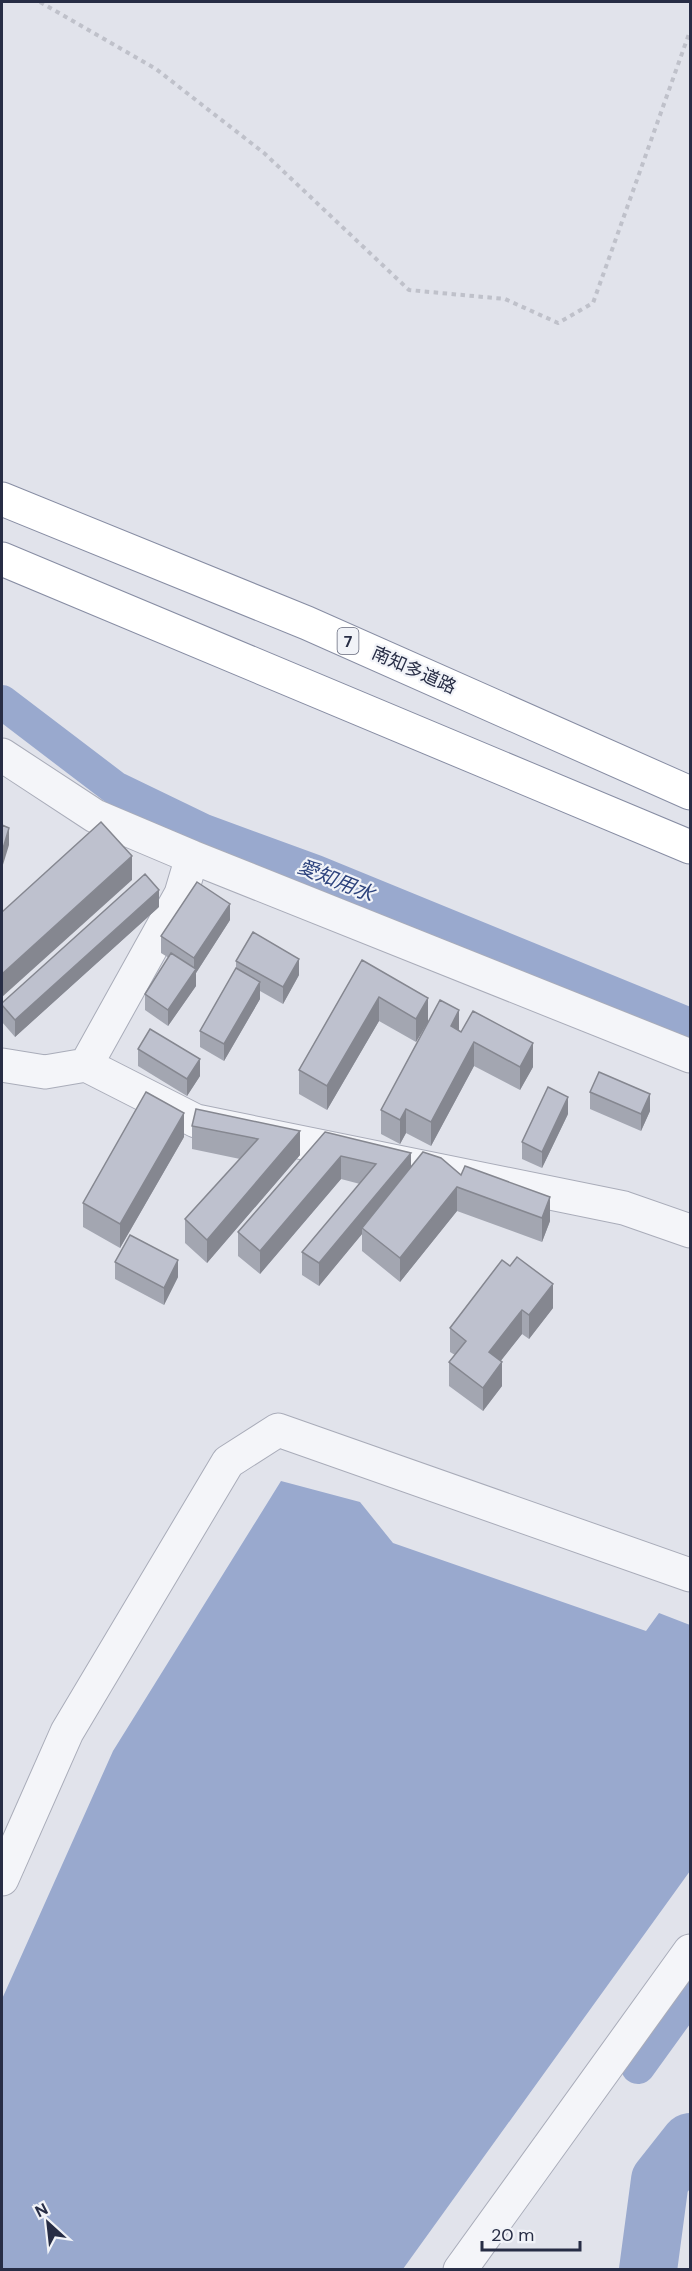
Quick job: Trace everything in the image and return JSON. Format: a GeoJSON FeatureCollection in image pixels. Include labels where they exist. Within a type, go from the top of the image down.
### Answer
{"type":"FeatureCollection","features":[{"type":"Feature","properties":{"kind":"highway","name":"南知多道路"},"geometry":{"type":"LineString","coordinates":[[2,498],[307,623],[690,793]]}},
{"type":"Feature","properties":{"kind":"highway"},"geometry":{"type":"LineString","coordinates":[[2,559],[690,847]]}},
{"type":"Feature","properties":{"kind":"street"},"geometry":{"type":"LineString","coordinates":[[2,756],[95,816],[690,1056]]}},
{"type":"Feature","properties":{"kind":"street"},"geometry":{"type":"LineString","coordinates":[[87,1065],[181,894],[192,857]]}},
{"type":"Feature","properties":{"kind":"street"},"geometry":{"type":"LineString","coordinates":[[2,1065],[45,1072],[87,1065],[196,1121],[624,1208],[690,1231]]}},
{"type":"Feature","properties":{"kind":"street"},"geometry":{"type":"LineString","coordinates":[[2,1879],[67,1732],[228,1462],[278,1430],[690,1575]]}},
{"type":"Feature","properties":{"kind":"street"},"geometry":{"type":"LineString","coordinates":[[460,2270],[690,1951]]}},
{"type":"Feature","properties":{"kind":"path"},"geometry":{"type":"LineString","coordinates":[[40,2],[156,69],[264,153],[409,290],[505,299],[558,323],[593,303],[690,31]]}},
{"type":"Feature","properties":{"kind":"water"},"geometry":{"type":"Polygon","coordinates":[[[281,1481],[360,1502],[393,1543],[646,1631],[659,1613],[690,1625],[690,1871],[403,2269],[2,2269],[2,1999],[113,1751],[281,1481]]]}},
{"type":"Feature","properties":{"kind":"building"},"geometry":{"type":"Polygon","coordinates":[[[101,822],[132,856],[2,974],[2,912],[101,822]]]}},
{"type":"Feature","properties":{"kind":"building"},"geometry":{"type":"Polygon","coordinates":[[[2,825],[9,828],[2,852],[2,825]]]}},
{"type":"Feature","properties":{"kind":"building"},"geometry":{"type":"Polygon","coordinates":[[[145,874],[159,890],[15,1020],[2,1003],[145,874]]]}},
{"type":"Feature","properties":{"kind":"building"},"geometry":{"type":"Polygon","coordinates":[[[197,882],[230,904],[194,958],[161,936],[197,882]]]}},
{"type":"Feature","properties":{"kind":"building"},"geometry":{"type":"Polygon","coordinates":[[[253,932],[299,959],[283,987],[236,961],[253,932]]]}},
{"type":"Feature","properties":{"kind":"building"},"geometry":{"type":"Polygon","coordinates":[[[171,953],[196,969],[168,1010],[145,994],[171,953]]]}},
{"type":"Feature","properties":{"kind":"building"},"geometry":{"type":"Polygon","coordinates":[[[362,960],[428,998],[416,1019],[379,997],[327,1086],[299,1070],[362,960]]]}},
{"type":"Feature","properties":{"kind":"building"},"geometry":{"type":"Polygon","coordinates":[[[236,968],[260,982],[224,1044],[200,1031],[236,968]]]}},
{"type":"Feature","properties":{"kind":"building"},"geometry":{"type":"Polygon","coordinates":[[[440,1000],[459,1010],[451,1026],[461,1032],[473,1011],[533,1043],[520,1067],[474,1042],[431,1122],[406,1109],[400,1120],[381,1110],[440,1000]]]}},
{"type":"Feature","properties":{"kind":"building"},"geometry":{"type":"Polygon","coordinates":[[[150,1029],[200,1059],[187,1079],[138,1049],[150,1029]]]}},
{"type":"Feature","properties":{"kind":"building"},"geometry":{"type":"Polygon","coordinates":[[[599,1072],[650,1094],[641,1114],[590,1092],[599,1072]]]}},
{"type":"Feature","properties":{"kind":"building"},"geometry":{"type":"Polygon","coordinates":[[[548,1087],[568,1097],[542,1152],[522,1142],[548,1087]]]}},
{"type":"Feature","properties":{"kind":"building"},"geometry":{"type":"Polygon","coordinates":[[[146,1092],[184,1113],[120,1224],[83,1203],[146,1092]]]}},
{"type":"Feature","properties":{"kind":"building"},"geometry":{"type":"Polygon","coordinates":[[[196,1109],[300,1131],[207,1240],[185,1219],[258,1139],[192,1126],[196,1109]]]}},
{"type":"Feature","properties":{"kind":"building"},"geometry":{"type":"Polygon","coordinates":[[[325,1132],[411,1153],[319,1263],[302,1252],[376,1164],[341,1156],[260,1251],[238,1232],[325,1132]]]}},
{"type":"Feature","properties":{"kind":"building"},"geometry":{"type":"Polygon","coordinates":[[[423,1152],[441,1158],[461,1175],[465,1166],[550,1197],[542,1218],[457,1187],[400,1258],[362,1228],[423,1152]]]}},
{"type":"Feature","properties":{"kind":"building"},"geometry":{"type":"Polygon","coordinates":[[[130,1235],[178,1260],[164,1288],[115,1262],[130,1235]]]}},
{"type":"Feature","properties":{"kind":"building"},"geometry":{"type":"Polygon","coordinates":[[[517,1257],[553,1284],[529,1315],[522,1310],[489,1352],[502,1362],[483,1388],[449,1362],[466,1341],[450,1328],[502,1260],[510,1266],[517,1257]]]}},
{"type":"Feature","properties":{"kind":"waterway","name":"愛知用水"},"geometry":{"type":"LineString","coordinates":[[2,702],[115,788],[204,831],[316,872],[690,1025]]}},
{"type":"Feature","properties":{"kind":"waterway","name":"愛知用水"},"geometry":{"type":"LineString","coordinates":[[638,2067],[690,1995]]}},
{"type":"Feature","properties":{"kind":"waterway"},"geometry":{"type":"LineString","coordinates":[[648,2270],[660,2180],[690,2142]]}}]}
